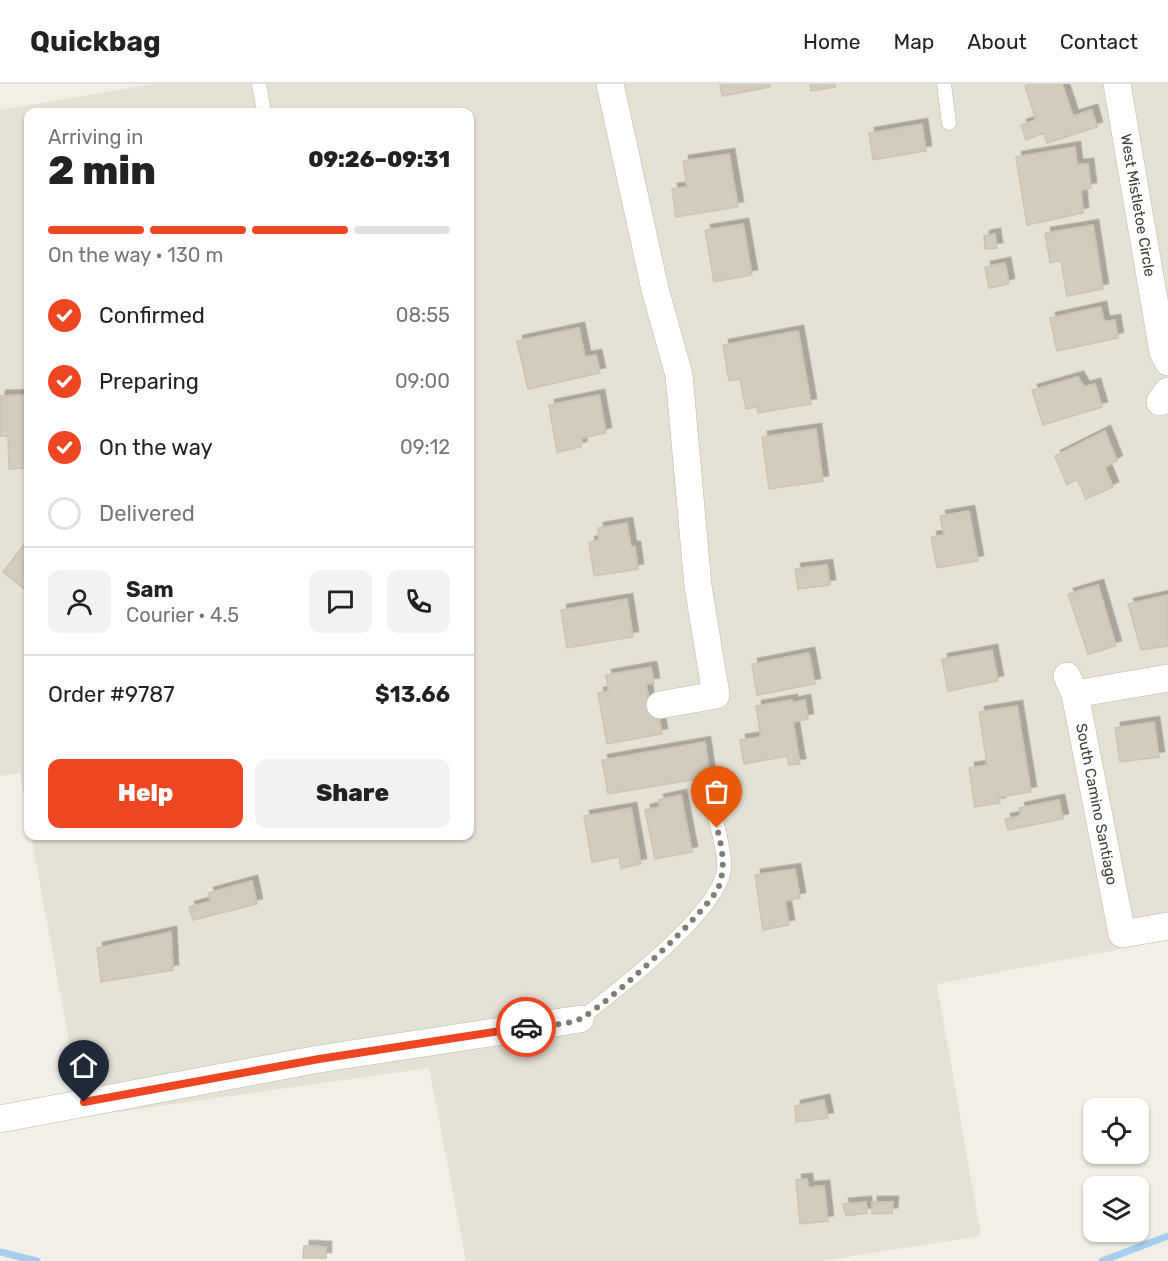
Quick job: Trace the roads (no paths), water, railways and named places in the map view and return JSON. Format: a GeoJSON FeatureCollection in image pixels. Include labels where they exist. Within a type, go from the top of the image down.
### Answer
{"type":"FeatureCollection","features":[{"type":"Feature","properties":{"kind":"street"},"geometry":{"type":"LineString","coordinates":[[610,84],[655,289],[679,375],[698,586],[716,696],[660,705]]}},
{"type":"Feature","properties":{"kind":"street","name":"West Mistletoe Circle"},"geometry":{"type":"LineString","coordinates":[[1118,84],[1163,352],[1168,362]]}},
{"type":"Feature","properties":{"kind":"street","name":"South Camino Santiago"},"geometry":{"type":"LineString","coordinates":[[1168,678],[1071,685],[1122,934],[1168,926]]}},
{"type":"Feature","properties":{"kind":"street"},"geometry":{"type":"LineString","coordinates":[[0,1119],[319,1059],[580,1019]]}},
{"type":"Feature","properties":{"kind":"lane"},"geometry":{"type":"LineString","coordinates":[[259,84],[263,108]]}},
{"type":"Feature","properties":{"kind":"lane"},"geometry":{"type":"LineString","coordinates":[[944,84],[949,123]]}},
{"type":"Feature","properties":{"kind":"lane"},"geometry":{"type":"LineString","coordinates":[[580,1019],[640,974],[718,889],[724,869],[713,809]]}},
{"type":"Feature","properties":{"kind":"waterway"},"geometry":{"type":"LineString","coordinates":[[1102,1261],[1168,1236]]}},
{"type":"Feature","properties":{"kind":"waterway"},"geometry":{"type":"LineString","coordinates":[[0,1252],[37,1261]]}}]}
